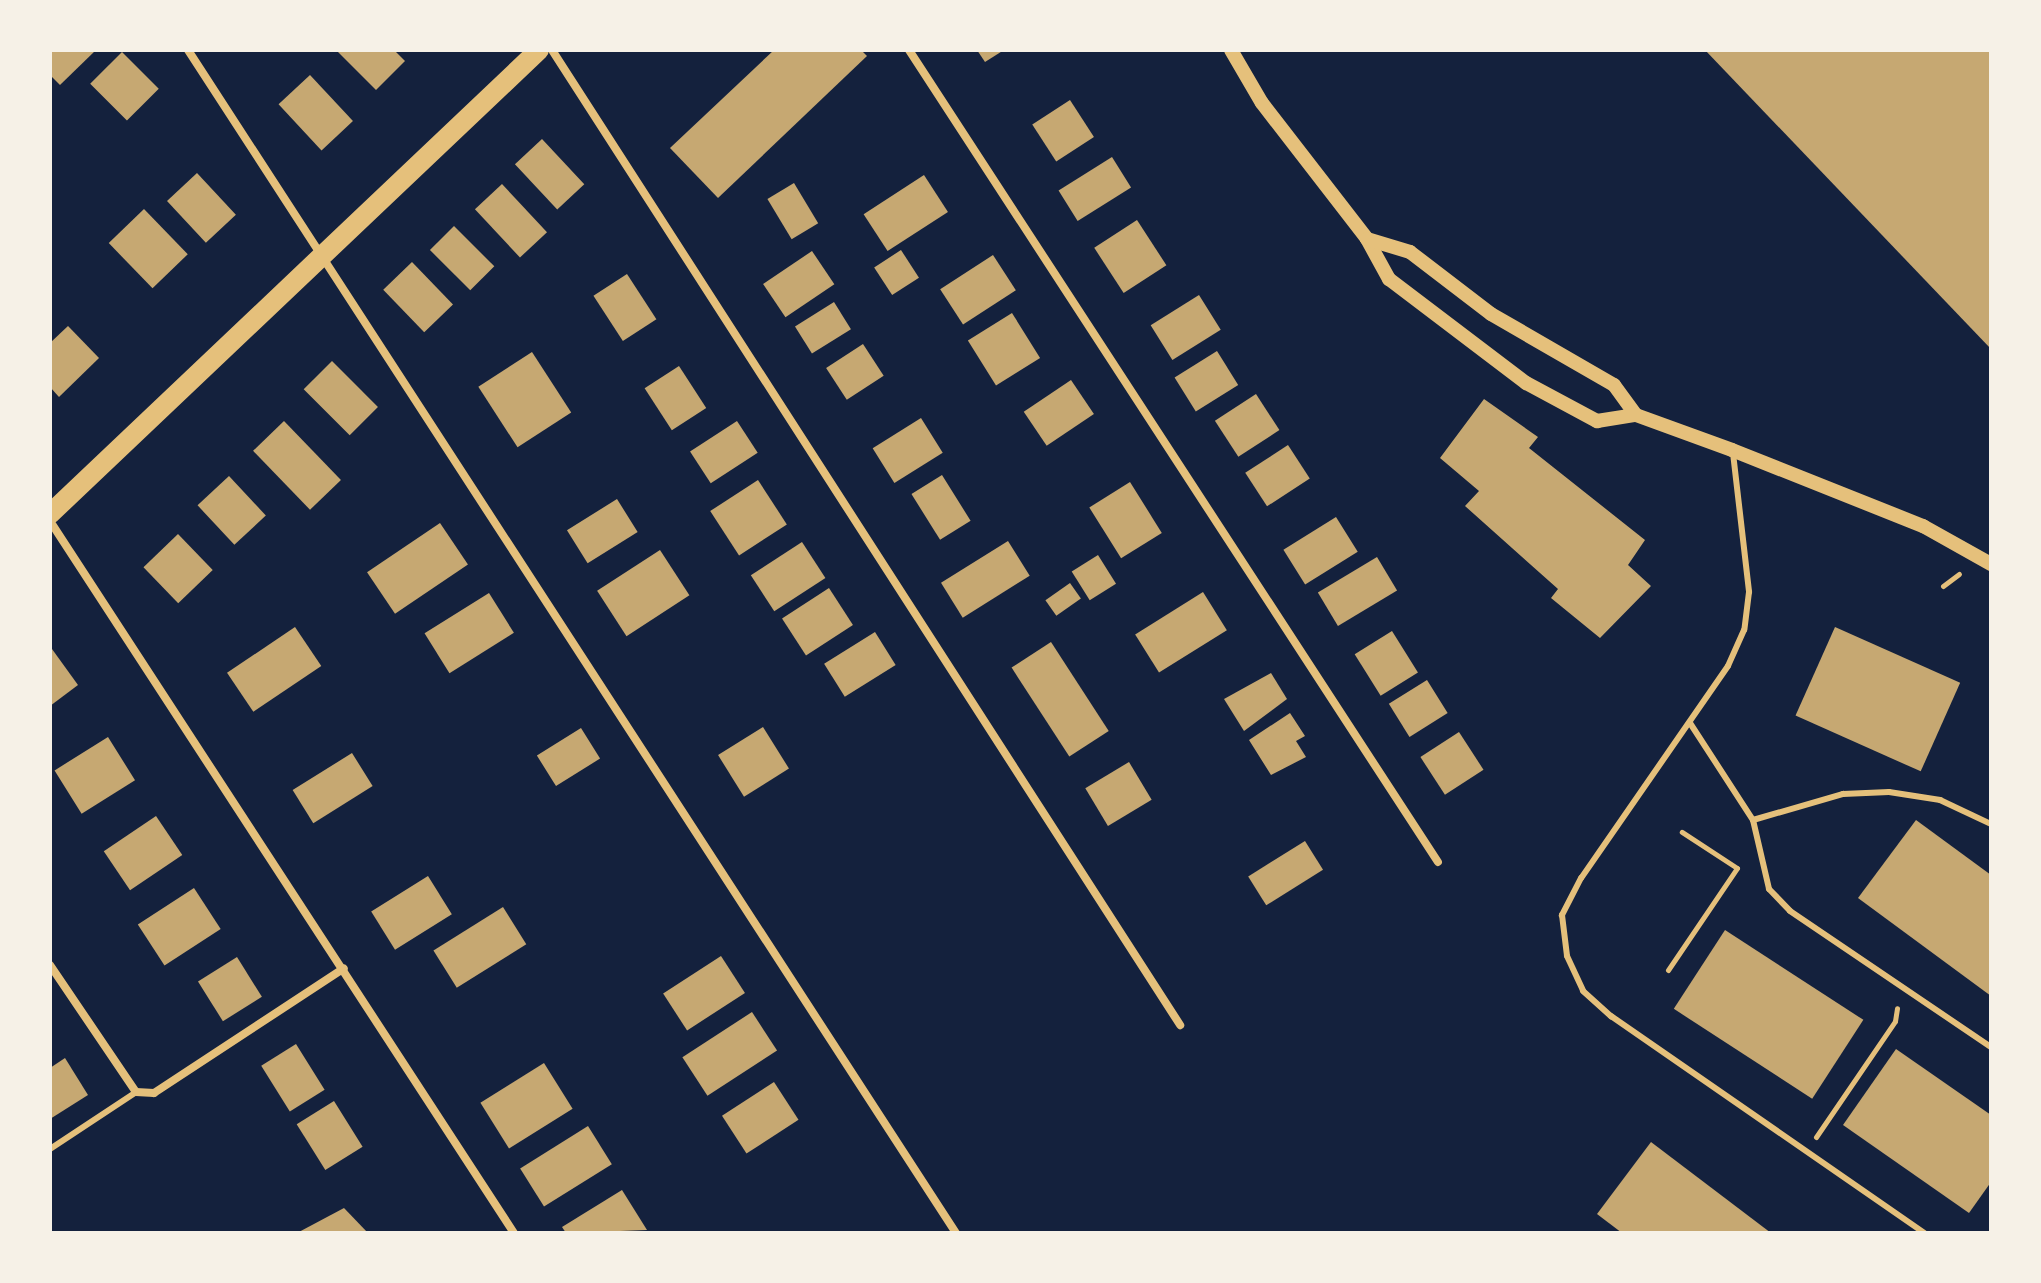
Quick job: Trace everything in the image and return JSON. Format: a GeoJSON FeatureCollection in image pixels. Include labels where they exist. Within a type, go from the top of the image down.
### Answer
{"type":"FeatureCollection","features":[{"type":"Feature","properties":{"kind":"main road"},"geometry":{"type":"LineString","coordinates":[[50,514],[539,50]]}},
{"type":"Feature","properties":{"kind":"street"},"geometry":{"type":"LineString","coordinates":[[188,50],[956,1233]]}},
{"type":"Feature","properties":{"kind":"street"},"geometry":{"type":"LineString","coordinates":[[552,50],[1180,1025]]}},
{"type":"Feature","properties":{"kind":"street"},"geometry":{"type":"LineString","coordinates":[[909,50],[1438,862]]}},
{"type":"Feature","properties":{"kind":"street"},"geometry":{"type":"LineString","coordinates":[[1231,50],[1299,155],[1367,239],[1389,279],[1526,383],[1597,421],[1636,415],[1732,450],[1923,526],[1991,564]]}},
{"type":"Feature","properties":{"kind":"street"},"geometry":{"type":"LineString","coordinates":[[1367,239],[1410,252],[1491,314],[1614,385],[1636,415]]}},
{"type":"Feature","properties":{"kind":"street"},"geometry":{"type":"LineString","coordinates":[[50,521],[514,1233]]}},
{"type":"Feature","properties":{"kind":"street"},"geometry":{"type":"LineString","coordinates":[[50,965],[136,1092],[154,1093],[344,968]]}},
{"type":"Feature","properties":{"kind":"lane"},"geometry":{"type":"LineString","coordinates":[[1732,450],[1749,592],[1744,630],[1690,723],[1581,878],[1562,915],[1567,956],[1583,991],[1611,1016],[1924,1233]]}},
{"type":"Feature","properties":{"kind":"lane"},"geometry":{"type":"LineString","coordinates":[[1690,723],[1753,820],[1769,889],[1790,911],[1991,1047]]}},
{"type":"Feature","properties":{"kind":"lane"},"geometry":{"type":"LineString","coordinates":[[1753,820],[1843,794],[1889,792],[1940,800],[1991,824]]}},
{"type":"Feature","properties":{"kind":"lane"},"geometry":{"type":"LineString","coordinates":[[50,1149],[136,1092]]}},
{"type":"Feature","properties":{"kind":"path"},"geometry":{"type":"LineString","coordinates":[[1943,586],[1959,574]]}},
{"type":"Feature","properties":{"kind":"path"},"geometry":{"type":"LineString","coordinates":[[1668,970],[1737,868],[1682,832]]}},
{"type":"Feature","properties":{"kind":"path"},"geometry":{"type":"LineString","coordinates":[[1806,1151],[1895,1021],[1899,999]]}},
{"type":"Feature","properties":{"kind":"building"},"geometry":{"type":"Polygon","coordinates":[[[50,50],[96,50],[60,85],[50,75],[50,50]]]}},
{"type":"Feature","properties":{"kind":"building"},"geometry":{"type":"Polygon","coordinates":[[[336,50],[394,50],[405,61],[376,90],[336,50]]]}},
{"type":"Feature","properties":{"kind":"building"},"geometry":{"type":"Polygon","coordinates":[[[774,50],[861,50],[867,56],[718,198],[670,148],[774,50]]]}},
{"type":"Feature","properties":{"kind":"building"},"geometry":{"type":"Polygon","coordinates":[[[977,50],[1004,50],[985,62],[977,50]]]}},
{"type":"Feature","properties":{"kind":"building"},"geometry":{"type":"Polygon","coordinates":[[[1705,50],[1991,50],[1991,349],[1705,50]]]}},
{"type":"Feature","properties":{"kind":"building"},"geometry":{"type":"Polygon","coordinates":[[[122,52],[159,89],[127,121],[90,84],[122,52]]]}},
{"type":"Feature","properties":{"kind":"building"},"geometry":{"type":"Polygon","coordinates":[[[310,75],[353,121],[322,150],[279,104],[310,75]]]}},
{"type":"Feature","properties":{"kind":"building"},"geometry":{"type":"Polygon","coordinates":[[[1070,100],[1094,137],[1056,161],[1032,125],[1070,100]]]}},
{"type":"Feature","properties":{"kind":"building"},"geometry":{"type":"Polygon","coordinates":[[[542,139],[584,184],[557,210],[515,164],[542,139]]]}},
{"type":"Feature","properties":{"kind":"building"},"geometry":{"type":"Polygon","coordinates":[[[1112,157],[1131,188],[1078,221],[1059,190],[1112,157]]]}},
{"type":"Feature","properties":{"kind":"building"},"geometry":{"type":"Polygon","coordinates":[[[197,173],[236,215],[206,243],[167,201],[197,173]]]}},
{"type":"Feature","properties":{"kind":"building"},"geometry":{"type":"Polygon","coordinates":[[[924,175],[948,212],[888,251],[864,214],[924,175]]]}},
{"type":"Feature","properties":{"kind":"building"},"geometry":{"type":"Polygon","coordinates":[[[794,183],[818,223],[792,239],[767,199],[794,183]]]}},
{"type":"Feature","properties":{"kind":"building"},"geometry":{"type":"Polygon","coordinates":[[[502,184],[547,232],[520,258],[475,209],[502,184]]]}},
{"type":"Feature","properties":{"kind":"building"},"geometry":{"type":"Polygon","coordinates":[[[144,209],[188,254],[153,288],[109,243],[144,209]]]}},
{"type":"Feature","properties":{"kind":"building"},"geometry":{"type":"Polygon","coordinates":[[[1137,220],[1166,265],[1124,293],[1094,248],[1137,220]]]}},
{"type":"Feature","properties":{"kind":"building"},"geometry":{"type":"Polygon","coordinates":[[[454,226],[494,266],[470,290],[430,250],[454,226]]]}},
{"type":"Feature","properties":{"kind":"building"},"geometry":{"type":"Polygon","coordinates":[[[901,250],[919,278],[892,295],[874,267],[901,250]]]}},
{"type":"Feature","properties":{"kind":"building"},"geometry":{"type":"Polygon","coordinates":[[[812,251],[834,284],[785,317],[763,284],[812,251]]]}},
{"type":"Feature","properties":{"kind":"building"},"geometry":{"type":"Polygon","coordinates":[[[993,255],[1016,290],[963,325],[940,289],[993,255]]]}},
{"type":"Feature","properties":{"kind":"building"},"geometry":{"type":"Polygon","coordinates":[[[412,262],[453,304],[424,332],[383,290],[412,262]]]}},
{"type":"Feature","properties":{"kind":"building"},"geometry":{"type":"Polygon","coordinates":[[[627,274],[656,319],[623,341],[593,296],[627,274]]]}},
{"type":"Feature","properties":{"kind":"building"},"geometry":{"type":"Polygon","coordinates":[[[1199,295],[1221,330],[1172,360],[1151,325],[1199,295]]]}},
{"type":"Feature","properties":{"kind":"building"},"geometry":{"type":"Polygon","coordinates":[[[834,302],[851,329],[812,354],[795,326],[834,302]]]}},
{"type":"Feature","properties":{"kind":"building"},"geometry":{"type":"Polygon","coordinates":[[[1012,313],[1040,358],[996,386],[968,341],[1012,313]]]}},
{"type":"Feature","properties":{"kind":"building"},"geometry":{"type":"Polygon","coordinates":[[[68,326],[99,358],[59,397],[50,387],[50,343],[68,326]]]}},
{"type":"Feature","properties":{"kind":"building"},"geometry":{"type":"Polygon","coordinates":[[[863,344],[884,376],[847,400],[826,368],[863,344]]]}},
{"type":"Feature","properties":{"kind":"building"},"geometry":{"type":"Polygon","coordinates":[[[1217,351],[1238,385],[1196,411],[1175,377],[1217,351]]]}},
{"type":"Feature","properties":{"kind":"building"},"geometry":{"type":"Polygon","coordinates":[[[532,352],[571,412],[518,447],[478,387],[532,352]]]}},
{"type":"Feature","properties":{"kind":"building"},"geometry":{"type":"Polygon","coordinates":[[[332,361],[378,407],[350,435],[304,389],[332,361]]]}},
{"type":"Feature","properties":{"kind":"building"},"geometry":{"type":"Polygon","coordinates":[[[679,366],[706,408],[672,430],[645,388],[679,366]]]}},
{"type":"Feature","properties":{"kind":"building"},"geometry":{"type":"Polygon","coordinates":[[[1071,380],[1094,414],[1047,446],[1024,412],[1071,380]]]}},
{"type":"Feature","properties":{"kind":"building"},"geometry":{"type":"Polygon","coordinates":[[[1256,394],[1279,430],[1238,457],[1215,421],[1256,394]]]}},
{"type":"Feature","properties":{"kind":"building"},"geometry":{"type":"Polygon","coordinates":[[[1484,399],[1538,437],[1529,448],[1645,540],[1628,565],[1651,586],[1600,638],[1551,598],[1558,589],[1465,506],[1479,491],[1440,458],[1484,399]]]}},
{"type":"Feature","properties":{"kind":"building"},"geometry":{"type":"Polygon","coordinates":[[[921,418],[943,453],[894,483],[873,448],[921,418]]]}},
{"type":"Feature","properties":{"kind":"building"},"geometry":{"type":"Polygon","coordinates":[[[284,421],[341,480],[310,510],[253,451],[284,421]]]}},
{"type":"Feature","properties":{"kind":"building"},"geometry":{"type":"Polygon","coordinates":[[[737,421],[758,453],[711,483],[690,451],[737,421]]]}},
{"type":"Feature","properties":{"kind":"building"},"geometry":{"type":"Polygon","coordinates":[[[1288,445],[1310,479],[1267,506],[1245,473],[1288,445]]]}},
{"type":"Feature","properties":{"kind":"building"},"geometry":{"type":"Polygon","coordinates":[[[942,475],[971,521],[940,540],[911,494],[942,475]]]}},
{"type":"Feature","properties":{"kind":"building"},"geometry":{"type":"Polygon","coordinates":[[[229,476],[266,515],[234,545],[198,505],[229,476]]]}},
{"type":"Feature","properties":{"kind":"building"},"geometry":{"type":"Polygon","coordinates":[[[758,480],[787,524],[739,555],[710,511],[758,480]]]}},
{"type":"Feature","properties":{"kind":"building"},"geometry":{"type":"Polygon","coordinates":[[[1130,482],[1162,533],[1121,558],[1089,507],[1130,482]]]}},
{"type":"Feature","properties":{"kind":"building"},"geometry":{"type":"Polygon","coordinates":[[[617,499],[638,532],[588,563],[567,530],[617,499]]]}},
{"type":"Feature","properties":{"kind":"building"},"geometry":{"type":"Polygon","coordinates":[[[1336,517],[1358,552],[1305,585],[1283,550],[1336,517]]]}},
{"type":"Feature","properties":{"kind":"building"},"geometry":{"type":"Polygon","coordinates":[[[440,523],[468,564],[395,614],[367,572],[440,523]]]}},
{"type":"Feature","properties":{"kind":"building"},"geometry":{"type":"Polygon","coordinates":[[[178,534],[213,570],[178,603],[143,567],[178,534]]]}},
{"type":"Feature","properties":{"kind":"building"},"geometry":{"type":"Polygon","coordinates":[[[1008,541],[1030,576],[963,618],[941,583],[1008,541]]]}},
{"type":"Feature","properties":{"kind":"building"},"geometry":{"type":"Polygon","coordinates":[[[802,542],[825,578],[774,611],[751,575],[802,542]]]}},
{"type":"Feature","properties":{"kind":"building"},"geometry":{"type":"Polygon","coordinates":[[[660,550],[689,595],[627,636],[597,591],[660,550]]]}},
{"type":"Feature","properties":{"kind":"building"},"geometry":{"type":"Polygon","coordinates":[[[1098,555],[1116,584],[1090,600],[1072,571],[1098,555]]]}},
{"type":"Feature","properties":{"kind":"building"},"geometry":{"type":"Polygon","coordinates":[[[1377,557],[1397,590],[1338,626],[1318,593],[1377,557]]]}},
{"type":"Feature","properties":{"kind":"building"},"geometry":{"type":"Polygon","coordinates":[[[1070,583],[1081,599],[1056,616],[1045,600],[1070,583]]]}},
{"type":"Feature","properties":{"kind":"building"},"geometry":{"type":"Polygon","coordinates":[[[829,588],[853,625],[806,655],[782,618],[829,588]]]}},
{"type":"Feature","properties":{"kind":"building"},"geometry":{"type":"Polygon","coordinates":[[[1203,592],[1227,630],[1159,673],[1135,634],[1203,592]]]}},
{"type":"Feature","properties":{"kind":"building"},"geometry":{"type":"Polygon","coordinates":[[[489,593],[514,633],[449,673],[425,633],[489,593]]]}},
{"type":"Feature","properties":{"kind":"building"},"geometry":{"type":"Polygon","coordinates":[[[295,627],[321,666],[253,712],[227,673],[295,627]]]}},
{"type":"Feature","properties":{"kind":"building"},"geometry":{"type":"Polygon","coordinates":[[[1835,627],[1960,683],[1921,771],[1796,716],[1835,627]]]}},
{"type":"Feature","properties":{"kind":"building"},"geometry":{"type":"Polygon","coordinates":[[[1392,631],[1418,673],[1381,696],[1355,654],[1392,631]]]}},
{"type":"Feature","properties":{"kind":"building"},"geometry":{"type":"Polygon","coordinates":[[[875,632],[896,665],[845,697],[824,664],[875,632]]]}},
{"type":"Feature","properties":{"kind":"building"},"geometry":{"type":"Polygon","coordinates":[[[1051,642],[1109,731],[1069,756],[1012,668],[1051,642]]]}},
{"type":"Feature","properties":{"kind":"building"},"geometry":{"type":"Polygon","coordinates":[[[50,650],[78,685],[50,706],[50,650]]]}},
{"type":"Feature","properties":{"kind":"building"},"geometry":{"type":"Polygon","coordinates":[[[1271,673],[1287,699],[1244,731],[1224,699],[1271,673]]]}},
{"type":"Feature","properties":{"kind":"building"},"geometry":{"type":"Polygon","coordinates":[[[1427,680],[1448,713],[1410,737],[1389,704],[1427,680]]]}},
{"type":"Feature","properties":{"kind":"building"},"geometry":{"type":"Polygon","coordinates":[[[1290,713],[1305,736],[1296,741],[1306,757],[1271,775],[1249,740],[1290,713]]]}},
{"type":"Feature","properties":{"kind":"building"},"geometry":{"type":"Polygon","coordinates":[[[763,727],[789,769],[744,797],[718,755],[763,727]]]}},
{"type":"Feature","properties":{"kind":"building"},"geometry":{"type":"Polygon","coordinates":[[[581,728],[600,759],[556,786],[537,756],[581,728]]]}},
{"type":"Feature","properties":{"kind":"building"},"geometry":{"type":"Polygon","coordinates":[[[1459,732],[1484,770],[1445,795],[1420,757],[1459,732]]]}},
{"type":"Feature","properties":{"kind":"building"},"geometry":{"type":"Polygon","coordinates":[[[108,737],[135,780],[82,814],[55,770],[108,737]]]}},
{"type":"Feature","properties":{"kind":"building"},"geometry":{"type":"Polygon","coordinates":[[[352,753],[373,786],[313,823],[293,790],[352,753]]]}},
{"type":"Feature","properties":{"kind":"building"},"geometry":{"type":"Polygon","coordinates":[[[1129,762],[1152,800],[1108,826],[1085,788],[1129,762]]]}},
{"type":"Feature","properties":{"kind":"building"},"geometry":{"type":"Polygon","coordinates":[[[156,816],[182,855],[130,890],[104,851],[156,816]]]}},
{"type":"Feature","properties":{"kind":"building"},"geometry":{"type":"Polygon","coordinates":[[[1916,820],[1991,875],[1991,996],[1858,898],[1916,820]]]}},
{"type":"Feature","properties":{"kind":"building"},"geometry":{"type":"Polygon","coordinates":[[[1305,841],[1323,870],[1266,905],[1248,877],[1305,841]]]}},
{"type":"Feature","properties":{"kind":"building"},"geometry":{"type":"Polygon","coordinates":[[[428,876],[452,914],[395,950],[371,912],[428,876]]]}},
{"type":"Feature","properties":{"kind":"building"},"geometry":{"type":"Polygon","coordinates":[[[194,888],[221,929],[164,966],[138,924],[194,888]]]}},
{"type":"Feature","properties":{"kind":"building"},"geometry":{"type":"Polygon","coordinates":[[[503,907],[526,944],[457,988],[433,950],[503,907]]]}},
{"type":"Feature","properties":{"kind":"building"},"geometry":{"type":"Polygon","coordinates":[[[1725,930],[1863,1020],[1812,1099],[1674,1009],[1725,930]]]}},
{"type":"Feature","properties":{"kind":"building"},"geometry":{"type":"Polygon","coordinates":[[[721,956],[745,993],[687,1030],[663,994],[721,956]]]}},
{"type":"Feature","properties":{"kind":"building"},"geometry":{"type":"Polygon","coordinates":[[[237,957],[262,997],[223,1021],[198,981],[237,957]]]}},
{"type":"Feature","properties":{"kind":"building"},"geometry":{"type":"Polygon","coordinates":[[[752,1012],[777,1051],[707,1096],[682,1057],[752,1012]]]}},
{"type":"Feature","properties":{"kind":"building"},"geometry":{"type":"Polygon","coordinates":[[[296,1044],[325,1090],[290,1112],[261,1066],[296,1044]]]}},
{"type":"Feature","properties":{"kind":"building"},"geometry":{"type":"Polygon","coordinates":[[[1896,1049],[1991,1115],[1991,1182],[1969,1213],[1843,1125],[1896,1049]]]}},
{"type":"Feature","properties":{"kind":"building"},"geometry":{"type":"Polygon","coordinates":[[[65,1058],[88,1095],[50,1119],[50,1068],[65,1058]]]}},
{"type":"Feature","properties":{"kind":"building"},"geometry":{"type":"Polygon","coordinates":[[[544,1063],[573,1109],[509,1149],[480,1103],[544,1063]]]}},
{"type":"Feature","properties":{"kind":"building"},"geometry":{"type":"Polygon","coordinates":[[[774,1082],[799,1120],[747,1154],[722,1116],[774,1082]]]}},
{"type":"Feature","properties":{"kind":"building"},"geometry":{"type":"Polygon","coordinates":[[[334,1101],[363,1147],[325,1170],[297,1124],[334,1101]]]}},
{"type":"Feature","properties":{"kind":"building"},"geometry":{"type":"Polygon","coordinates":[[[588,1126],[612,1164],[544,1207],[520,1168],[588,1126]]]}},
{"type":"Feature","properties":{"kind":"building"},"geometry":{"type":"Polygon","coordinates":[[[1651,1142],[1771,1233],[1622,1233],[1597,1214],[1651,1142]]]}},
{"type":"Feature","properties":{"kind":"building"},"geometry":{"type":"Polygon","coordinates":[[[622,1190],[647,1230],[566,1233],[562,1227],[622,1190]]]}},
{"type":"Feature","properties":{"kind":"building"},"geometry":{"type":"Polygon","coordinates":[[[344,1208],[368,1233],[297,1233],[344,1208]]]}}]}
